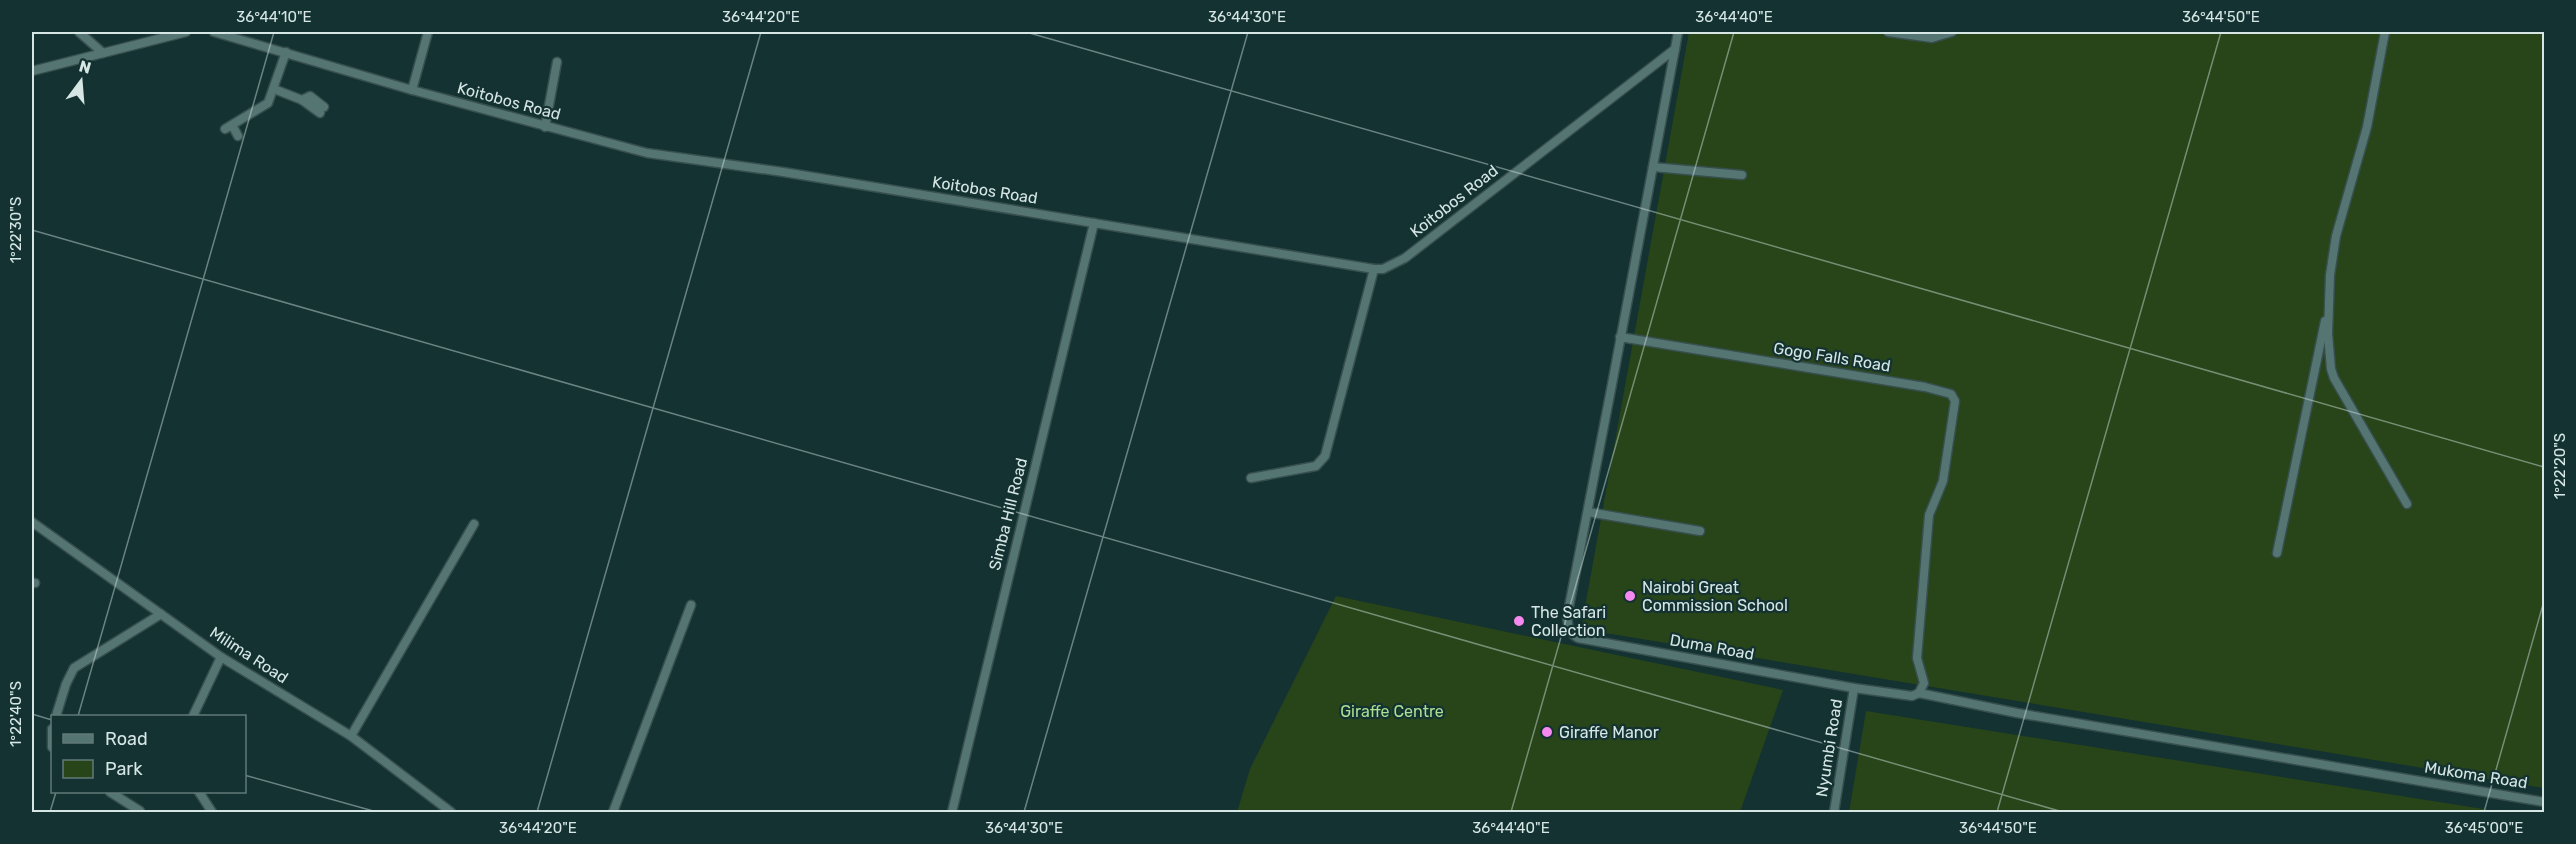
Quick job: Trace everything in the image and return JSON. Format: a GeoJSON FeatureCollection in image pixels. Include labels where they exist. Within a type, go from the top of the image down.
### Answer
{"type":"FeatureCollection","features":[{"type":"Feature","properties":{"kind":"street"},"geometry":{"type":"LineString","coordinates":[[79,32],[103,53]]}},
{"type":"Feature","properties":{"kind":"street"},"geometry":{"type":"LineString","coordinates":[[32,71],[186,32]]}},
{"type":"Feature","properties":{"kind":"street","name":"Koitobos Road"},"geometry":{"type":"LineString","coordinates":[[214,32],[412,90],[647,153],[783,171],[1374,269],[1383,269],[1405,258],[1674,48]]}},
{"type":"Feature","properties":{"kind":"street"},"geometry":{"type":"LineString","coordinates":[[412,90],[428,32]]}},
{"type":"Feature","properties":{"kind":"street"},"geometry":{"type":"LineString","coordinates":[[1678,32],[1588,512],[1700,531]]}},
{"type":"Feature","properties":{"kind":"street"},"geometry":{"type":"LineString","coordinates":[[1888,32],[1932,38],[1952,32]]}},
{"type":"Feature","properties":{"kind":"street"},"geometry":{"type":"LineString","coordinates":[[2385,32],[2367,127],[2336,236],[2330,275],[2329,345],[2334,378],[2407,504]]}},
{"type":"Feature","properties":{"kind":"street"},"geometry":{"type":"LineString","coordinates":[[238,136],[228,127],[268,103],[286,52]]}},
{"type":"Feature","properties":{"kind":"street"},"geometry":{"type":"LineString","coordinates":[[545,127],[557,62]]}},
{"type":"Feature","properties":{"kind":"street"},"geometry":{"type":"LineString","coordinates":[[274,89],[302,100],[310,96],[322,110]]}},
{"type":"Feature","properties":{"kind":"street"},"geometry":{"type":"LineString","coordinates":[[1653,167],[1743,175]]}},
{"type":"Feature","properties":{"kind":"street","name":"Simba Hill Road"},"geometry":{"type":"LineString","coordinates":[[952,813],[1094,223]]}},
{"type":"Feature","properties":{"kind":"street"},"geometry":{"type":"LineString","coordinates":[[1251,478],[1316,466],[1325,456],[1374,269]]}},
{"type":"Feature","properties":{"kind":"street"},"geometry":{"type":"LineString","coordinates":[[2277,553],[2329,300]]}},
{"type":"Feature","properties":{"kind":"street","name":"Gogo Falls Road"},"geometry":{"type":"LineString","coordinates":[[1620,337],[1925,387],[1951,394],[1955,401],[1942,481],[1929,515],[1917,658],[1924,683],[1919,693]]}},
{"type":"Feature","properties":{"kind":"street","name":"Duma Road"},"geometry":{"type":"LineString","coordinates":[[1588,512],[1567,617],[1572,635],[1578,638],[1854,688],[1912,696],[1919,693]]}},
{"type":"Feature","properties":{"kind":"street","name":"Milima Road"},"geometry":{"type":"LineString","coordinates":[[32,522],[221,657],[351,736],[451,813]]}},
{"type":"Feature","properties":{"kind":"street"},"geometry":{"type":"LineString","coordinates":[[351,736],[474,524]]}},
{"type":"Feature","properties":{"kind":"street"},"geometry":{"type":"LineString","coordinates":[[613,813],[691,605]]}},
{"type":"Feature","properties":{"kind":"street"},"geometry":{"type":"LineString","coordinates":[[57,715],[66,684],[74,668],[160,614]]}},
{"type":"Feature","properties":{"kind":"street"},"geometry":{"type":"LineString","coordinates":[[194,715],[221,657]]}},
{"type":"Feature","properties":{"kind":"street","name":"Nyumbi Road"},"geometry":{"type":"LineString","coordinates":[[1834,813],[1854,688]]}},
{"type":"Feature","properties":{"kind":"street","name":"Mukoma Road"},"geometry":{"type":"LineString","coordinates":[[1919,693],[2017,713],[2544,802]]}},
{"type":"Feature","properties":{"kind":"street"},"geometry":{"type":"LineString","coordinates":[[112,793],[140,811]]}},
{"type":"Feature","properties":{"kind":"street"},"geometry":{"type":"LineString","coordinates":[[200,793],[212,813]]}},
{"type":"Feature","properties":{"kind":"green space"},"geometry":{"type":"Polygon","coordinates":[[[1689,32],[2544,32],[2544,788],[1581,629],[1689,32]]]}},
{"type":"Feature","properties":{"kind":"green space","name":"Giraffe Centre"},"geometry":{"type":"Polygon","coordinates":[[[1336,596],[1783,690],[1740,812],[1237,812],[1250,769],[1336,596]]]}},
{"type":"Feature","properties":{"kind":"green space"},"geometry":{"type":"Polygon","coordinates":[[[1866,711],[2502,812],[1849,812],[1866,711]]]}},
{"type":"Feature","properties":{"kind":"place","name":"Nairobi Great Commission School"},"geometry":{"type":"Point","coordinates":[1630,596]}},
{"type":"Feature","properties":{"kind":"place","name":"The Safari Collection"},"geometry":{"type":"Point","coordinates":[1519,621]}},
{"type":"Feature","properties":{"kind":"place","name":"Giraffe Manor"},"geometry":{"type":"Point","coordinates":[1547,732]}}]}
